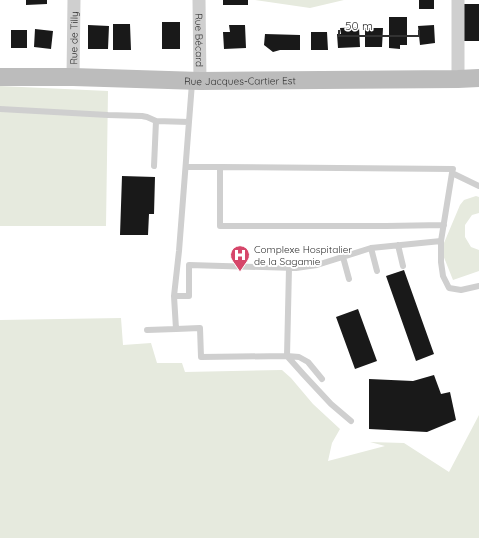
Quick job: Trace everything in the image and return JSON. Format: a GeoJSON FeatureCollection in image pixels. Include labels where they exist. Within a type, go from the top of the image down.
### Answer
{"type":"FeatureCollection","features":[{"type":"Feature","properties":{"kind":"main road","name":"Rue Jacques-Cartier Est"},"geometry":{"type":"LineString","coordinates":[[0,77],[73,77],[196,81],[479,78]]}},
{"type":"Feature","properties":{"kind":"street","name":"Rue de Tilly"},"geometry":{"type":"LineString","coordinates":[[73,77],[74,0]]}},
{"type":"Feature","properties":{"kind":"street","name":"Rue Bécard"},"geometry":{"type":"LineString","coordinates":[[196,81],[199,0]]}},
{"type":"Feature","properties":{"kind":"street"},"geometry":{"type":"LineString","coordinates":[[458,0],[458,79]]}},
{"type":"Feature","properties":{"kind":"lane"},"geometry":{"type":"LineString","coordinates":[[176,329],[174,296],[189,122],[196,81]]}},
{"type":"Feature","properties":{"kind":"lane"},"geometry":{"type":"LineString","coordinates":[[0,109],[142,116],[156,121],[189,122]]}},
{"type":"Feature","properties":{"kind":"lane"},"geometry":{"type":"LineString","coordinates":[[154,166],[156,121]]}},
{"type":"Feature","properties":{"kind":"lane"},"geometry":{"type":"LineString","coordinates":[[186,167],[453,168]]}},
{"type":"Feature","properties":{"kind":"lane"},"geometry":{"type":"LineString","coordinates":[[220,167],[220,226],[444,225]]}},
{"type":"Feature","properties":{"kind":"lane"},"geometry":{"type":"LineString","coordinates":[[479,186],[452,173],[441,241],[443,276],[449,288],[461,290],[479,286]]}},
{"type":"Feature","properties":{"kind":"lane"},"geometry":{"type":"LineString","coordinates":[[174,296],[189,296],[189,265],[296,268],[318,265],[371,248],[441,241]]}},
{"type":"Feature","properties":{"kind":"lane"},"geometry":{"type":"LineString","coordinates":[[398,245],[403,266]]}},
{"type":"Feature","properties":{"kind":"lane"},"geometry":{"type":"LineString","coordinates":[[371,248],[377,271]]}},
{"type":"Feature","properties":{"kind":"lane"},"geometry":{"type":"LineString","coordinates":[[343,257],[349,279]]}},
{"type":"Feature","properties":{"kind":"lane"},"geometry":{"type":"LineString","coordinates":[[288,268],[287,356],[331,404],[351,421]]}},
{"type":"Feature","properties":{"kind":"lane"},"geometry":{"type":"LineString","coordinates":[[147,330],[200,328],[201,357],[299,357],[308,362],[322,379]]}},
{"type":"Feature","properties":{"kind":"shaded area"},"geometry":{"type":"Polygon","coordinates":[[[255,0],[344,0],[310,8],[255,0]]]}},
{"type":"Feature","properties":{"kind":"shaded area"},"geometry":{"type":"Polygon","coordinates":[[[0,86],[108,91],[106,226],[0,226],[0,86]]]}},
{"type":"Feature","properties":{"kind":"shaded area"},"geometry":{"type":"Polygon","coordinates":[[[476,196],[479,197],[479,213],[472,215],[465,225],[465,237],[471,247],[479,250],[479,271],[453,280],[441,250],[460,205],[464,200],[476,196]]]}},
{"type":"Feature","properties":{"kind":"shaded area"},"geometry":{"type":"Polygon","coordinates":[[[121,318],[123,345],[151,343],[157,363],[182,363],[185,372],[282,370],[291,378],[313,404],[340,429],[332,443],[328,461],[385,446],[370,442],[404,443],[449,472],[479,415],[479,538],[0,538],[0,320],[121,318]]]}},
{"type":"Feature","properties":{"kind":"building"},"geometry":{"type":"Polygon","coordinates":[[[26,0],[47,0],[47,4],[26,5],[26,0]]]}},
{"type":"Feature","properties":{"kind":"building"},"geometry":{"type":"Polygon","coordinates":[[[223,0],[248,0],[248,5],[223,5],[223,0]]]}},
{"type":"Feature","properties":{"kind":"building"},"geometry":{"type":"Polygon","coordinates":[[[419,0],[434,0],[434,9],[419,9],[419,0]]]}},
{"type":"Feature","properties":{"kind":"building"},"geometry":{"type":"Polygon","coordinates":[[[464,4],[479,4],[479,41],[464,41],[464,4]]]}},
{"type":"Feature","properties":{"kind":"building"},"geometry":{"type":"Polygon","coordinates":[[[389,17],[407,17],[407,45],[400,45],[400,49],[389,48],[389,17]]]}},
{"type":"Feature","properties":{"kind":"building"},"geometry":{"type":"Polygon","coordinates":[[[162,22],[180,22],[180,49],[162,49],[162,22]]]}},
{"type":"Feature","properties":{"kind":"building"},"geometry":{"type":"Polygon","coordinates":[[[113,24],[130,24],[131,50],[113,50],[113,24]]]}},
{"type":"Feature","properties":{"kind":"building"},"geometry":{"type":"Polygon","coordinates":[[[88,25],[109,26],[108,49],[88,49],[88,25]]]}},
{"type":"Feature","properties":{"kind":"building"},"geometry":{"type":"Polygon","coordinates":[[[229,25],[245,25],[246,48],[224,49],[223,32],[230,32],[229,25]]]}},
{"type":"Feature","properties":{"kind":"building"},"geometry":{"type":"Polygon","coordinates":[[[434,25],[435,43],[420,45],[418,26],[434,25]]]}},
{"type":"Feature","properties":{"kind":"building"},"geometry":{"type":"Polygon","coordinates":[[[359,27],[360,47],[338,48],[337,34],[341,34],[340,28],[359,27]]]}},
{"type":"Feature","properties":{"kind":"building"},"geometry":{"type":"Polygon","coordinates":[[[365,28],[383,28],[382,47],[365,47],[365,28]]]}},
{"type":"Feature","properties":{"kind":"building"},"geometry":{"type":"Polygon","coordinates":[[[35,29],[53,31],[51,49],[34,47],[35,29]]]}},
{"type":"Feature","properties":{"kind":"building"},"geometry":{"type":"Polygon","coordinates":[[[11,30],[27,30],[27,48],[11,48],[11,30]]]}},
{"type":"Feature","properties":{"kind":"building"},"geometry":{"type":"Polygon","coordinates":[[[311,32],[327,32],[328,50],[311,50],[311,32]]]}},
{"type":"Feature","properties":{"kind":"building"},"geometry":{"type":"Polygon","coordinates":[[[265,34],[300,35],[300,50],[280,50],[273,52],[264,45],[265,34]]]}},
{"type":"Feature","properties":{"kind":"building"},"geometry":{"type":"Polygon","coordinates":[[[122,176],[155,177],[154,214],[149,214],[148,235],[120,235],[122,176]]]}},
{"type":"Feature","properties":{"kind":"building"},"geometry":{"type":"Polygon","coordinates":[[[404,270],[434,354],[416,361],[386,276],[404,270]]]}},
{"type":"Feature","properties":{"kind":"building"},"geometry":{"type":"Polygon","coordinates":[[[358,309],[377,361],[355,369],[336,317],[358,309]]]}},
{"type":"Feature","properties":{"kind":"building"},"geometry":{"type":"Polygon","coordinates":[[[434,375],[441,394],[450,392],[456,420],[427,432],[369,429],[369,379],[413,381],[434,375]]]}},
{"type":"Feature","properties":{"kind":"place","name":"Complexe Hospitalier de la Sagamie"},"geometry":{"type":"Point","coordinates":[240,272]}}]}
